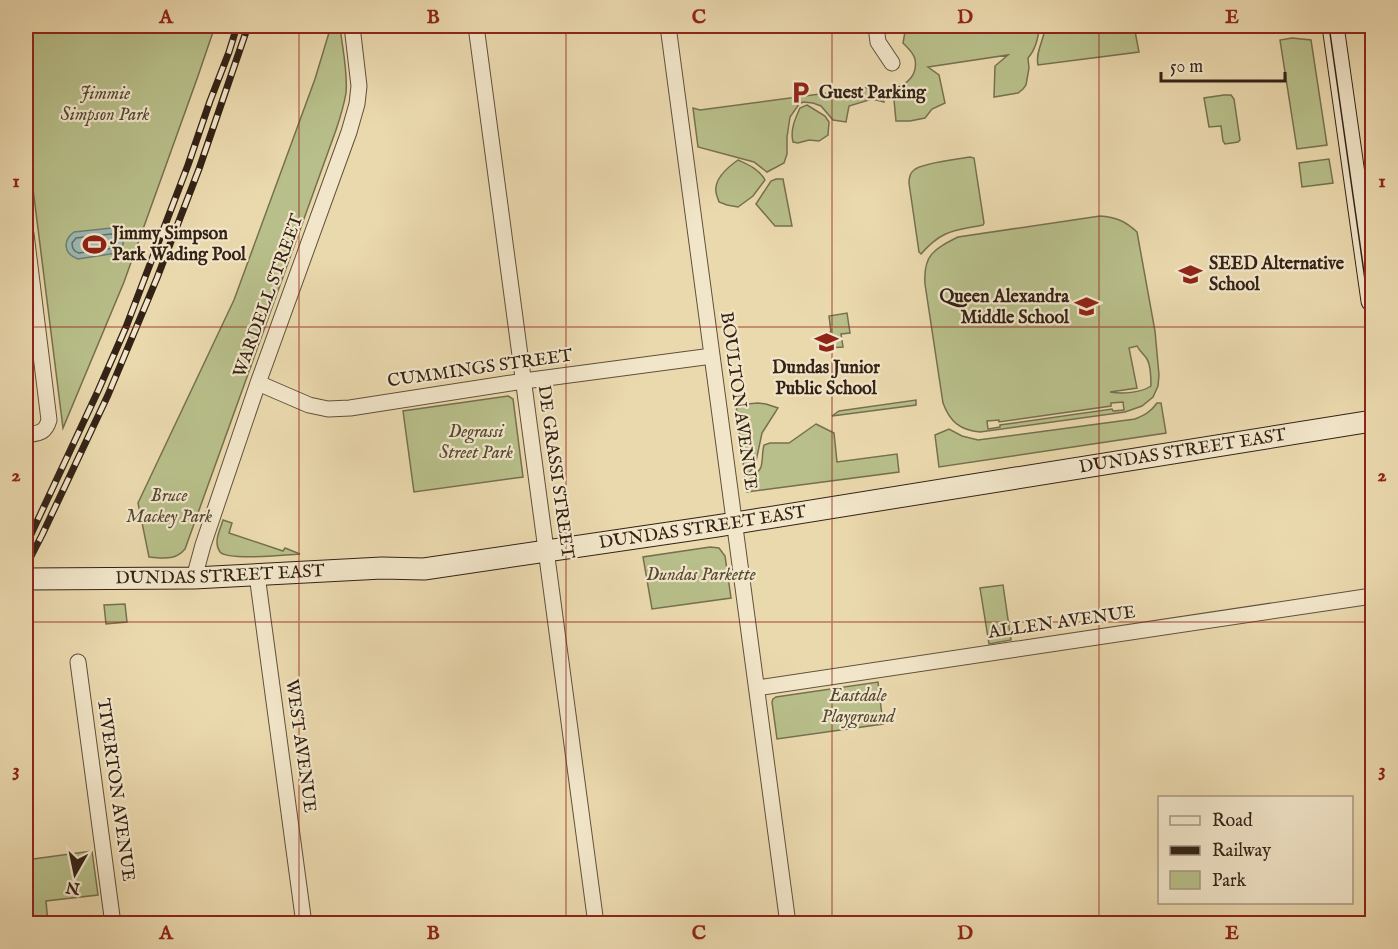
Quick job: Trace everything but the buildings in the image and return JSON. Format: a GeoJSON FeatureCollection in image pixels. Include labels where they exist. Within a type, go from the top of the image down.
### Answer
{"type":"FeatureCollection","features":[{"type":"Feature","properties":{"kind":"street","name":"WARDELL STREET"},"geometry":{"type":"LineString","coordinates":[[194,578],[258,383],[349,132],[357,104],[359,86],[352,26]]}},
{"type":"Feature","properties":{"kind":"street","name":"DE GRASSI STREET"},"geometry":{"type":"LineString","coordinates":[[476,26],[596,924]]}},
{"type":"Feature","properties":{"kind":"street","name":"BOULTON AVENUE"},"geometry":{"type":"LineString","coordinates":[[668,26],[788,924]]}},
{"type":"Feature","properties":{"kind":"street"},"geometry":{"type":"LineString","coordinates":[[876,26],[878,42],[892,63]]}},
{"type":"Feature","properties":{"kind":"street"},"geometry":{"type":"LineString","coordinates":[[1333,26],[1372,301]]}},
{"type":"Feature","properties":{"kind":"street"},"geometry":{"type":"LineString","coordinates":[[26,234],[49,420],[47,428],[41,433],[26,435]]}},
{"type":"Feature","properties":{"kind":"street","name":"CUMMINGS STREET"},"geometry":{"type":"LineString","coordinates":[[258,383],[309,405],[328,409],[350,408],[524,381],[712,356]]}},
{"type":"Feature","properties":{"kind":"street","name":"DUNDAS STREET EAST"},"geometry":{"type":"LineString","coordinates":[[26,579],[194,578],[382,568],[424,569],[735,523],[1372,421]]}},
{"type":"Feature","properties":{"kind":"street","name":"WEST AVENUE"},"geometry":{"type":"LineString","coordinates":[[257,575],[304,924]]}},
{"type":"Feature","properties":{"kind":"street","name":"ALLEN AVENUE"},"geometry":{"type":"LineString","coordinates":[[757,688],[1372,596]]}},
{"type":"Feature","properties":{"kind":"street","name":"TIVERTON AVENUE"},"geometry":{"type":"LineString","coordinates":[[78,662],[113,924]]}},
{"type":"Feature","properties":{"kind":"green space","name":"Jimmie Simpson Park"},"geometry":{"type":"Polygon","coordinates":[[[26,26],[215,26],[124,282],[63,428],[26,133],[26,26]]]}},
{"type":"Feature","properties":{"kind":"green space","name":"Bruce Mackey Park"},"geometry":{"type":"Polygon","coordinates":[[[331,26],[340,26],[346,76],[346,93],[336,130],[185,549],[173,557],[149,557],[138,503],[234,300],[315,79],[331,26]]]}},
{"type":"Feature","properties":{"kind":"green space"},"geometry":{"type":"Polygon","coordinates":[[[906,26],[1040,26],[1035,47],[1028,58],[1026,85],[1018,93],[994,97],[995,66],[1008,55],[928,67],[939,75],[945,103],[932,109],[925,118],[896,121],[893,89],[903,85],[915,70],[913,54],[903,43],[906,26]]]}},
{"type":"Feature","properties":{"kind":"green space"},"geometry":{"type":"Polygon","coordinates":[[[1045,26],[1134,26],[1139,52],[1038,65],[1037,60],[1045,26]]]}},
{"type":"Feature","properties":{"kind":"green space"},"geometry":{"type":"Polygon","coordinates":[[[1292,38],[1311,40],[1327,145],[1297,149],[1280,40],[1292,38]]]}},
{"type":"Feature","properties":{"kind":"green space"},"geometry":{"type":"Polygon","coordinates":[[[872,87],[874,91],[881,90],[884,102],[872,99],[849,106],[846,122],[833,120],[821,106],[803,102],[799,104],[790,117],[787,154],[784,163],[767,172],[754,162],[698,147],[693,108],[700,110],[872,87]]]}},
{"type":"Feature","properties":{"kind":"green space"},"geometry":{"type":"Polygon","coordinates":[[[1231,95],[1234,99],[1240,140],[1238,142],[1225,144],[1221,126],[1209,127],[1204,98],[1231,95]]]}},
{"type":"Feature","properties":{"kind":"green space"},"geometry":{"type":"Polygon","coordinates":[[[807,105],[825,116],[829,122],[828,135],[819,141],[793,142],[792,133],[795,120],[800,108],[807,105]]]}},
{"type":"Feature","properties":{"kind":"green space"},"geometry":{"type":"Polygon","coordinates":[[[974,158],[983,225],[956,230],[942,236],[921,254],[909,183],[911,174],[924,165],[974,158]]]}},
{"type":"Feature","properties":{"kind":"green space"},"geometry":{"type":"Polygon","coordinates":[[[1329,159],[1333,183],[1302,187],[1299,163],[1329,159]]]}},
{"type":"Feature","properties":{"kind":"green space"},"geometry":{"type":"Polygon","coordinates":[[[738,160],[757,170],[765,180],[753,196],[738,207],[719,202],[716,187],[722,174],[738,160]]]}},
{"type":"Feature","properties":{"kind":"green space"},"geometry":{"type":"Polygon","coordinates":[[[783,179],[792,226],[775,226],[756,204],[771,181],[783,179]]]}},
{"type":"Feature","properties":{"kind":"green space"},"geometry":{"type":"Polygon","coordinates":[[[1100,216],[1120,220],[1133,228],[1137,232],[1155,331],[1159,375],[1158,386],[1153,397],[1142,406],[1125,412],[980,432],[957,424],[943,403],[925,274],[928,260],[936,249],[958,237],[1100,216]],[[1137,346],[1129,348],[1137,388],[1110,392],[1131,392],[1151,386],[1148,362],[1137,346]],[[1123,402],[1111,403],[1111,406],[999,422],[999,420],[987,421],[988,429],[1000,427],[1000,425],[1112,409],[1113,411],[1124,410],[1123,402]]]}},
{"type":"Feature","properties":{"kind":"green space"},"geometry":{"type":"Polygon","coordinates":[[[847,313],[850,333],[841,334],[843,347],[829,348],[827,333],[831,332],[829,316],[847,313]]]}},
{"type":"Feature","properties":{"kind":"green space","name":"Degrassi Street Park"},"geometry":{"type":"Polygon","coordinates":[[[508,396],[513,399],[523,477],[414,492],[403,411],[508,396]]]}},
{"type":"Feature","properties":{"kind":"green space"},"geometry":{"type":"Polygon","coordinates":[[[916,400],[916,405],[832,416],[839,411],[916,400]]]}},
{"type":"Feature","properties":{"kind":"green space"},"geometry":{"type":"Polygon","coordinates":[[[758,403],[778,408],[762,433],[755,466],[745,477],[736,405],[758,403]]]}},
{"type":"Feature","properties":{"kind":"green space"},"geometry":{"type":"Polygon","coordinates":[[[1157,403],[1161,403],[1166,433],[939,467],[935,435],[949,429],[962,436],[978,440],[1135,419],[1150,411],[1157,403]]]}},
{"type":"Feature","properties":{"kind":"green space"},"geometry":{"type":"Polygon","coordinates":[[[816,424],[834,433],[837,462],[897,454],[899,472],[747,492],[746,482],[761,467],[764,445],[789,443],[816,424]]]}},
{"type":"Feature","properties":{"kind":"green space"},"geometry":{"type":"Polygon","coordinates":[[[223,520],[232,523],[229,533],[283,551],[285,548],[300,554],[258,557],[225,555],[220,552],[217,544],[223,520]]]}},
{"type":"Feature","properties":{"kind":"green space","name":"Dundas Parkette"},"geometry":{"type":"Polygon","coordinates":[[[710,547],[719,548],[725,556],[731,598],[652,609],[643,557],[710,547]]]}},
{"type":"Feature","properties":{"kind":"green space"},"geometry":{"type":"Polygon","coordinates":[[[1003,585],[1011,640],[989,644],[980,588],[1003,585]]]}},
{"type":"Feature","properties":{"kind":"green space"},"geometry":{"type":"Polygon","coordinates":[[[125,604],[127,622],[106,624],[104,605],[125,604]]]}},
{"type":"Feature","properties":{"kind":"green space","name":"Eastdale Playground"},"geometry":{"type":"Polygon","coordinates":[[[878,682],[883,724],[777,739],[772,702],[776,697],[878,682]]]}},
{"type":"Feature","properties":{"kind":"green space"},"geometry":{"type":"Polygon","coordinates":[[[92,851],[98,895],[46,901],[48,923],[26,923],[26,860],[92,851]]]}},
{"type":"Feature","properties":{"kind":"water","name":"Jimmy Simpson Park Wading Pool"},"geometry":{"type":"Polygon","coordinates":[[[112,228],[120,232],[123,239],[122,246],[117,253],[78,259],[67,251],[66,243],[74,232],[112,228]]]}},
{"type":"Feature","properties":{"kind":"tram line"},"geometry":{"type":"LineString","coordinates":[[1329,26],[1372,329]]}},
{"type":"Feature","properties":{"kind":"railway"},"geometry":{"type":"LineString","coordinates":[[26,545],[126,327],[188,165],[237,26]]}},
{"type":"Feature","properties":{"kind":"railway"},"geometry":{"type":"LineString","coordinates":[[26,566],[108,395],[157,278],[199,169],[248,26]]}},
{"type":"Feature","properties":{"kind":"place","name":"Guest Parking"},"geometry":{"type":"Point","coordinates":[801,93]}},
{"type":"Feature","properties":{"kind":"place","name":"Jimmy Simpson Park Wading Pool"},"geometry":{"type":"Point","coordinates":[94,244]}},
{"type":"Feature","properties":{"kind":"place","name":"SEED Alternative School"},"geometry":{"type":"Point","coordinates":[1191,274]}},
{"type":"Feature","properties":{"kind":"place","name":"Queen Alexandra Middle School"},"geometry":{"type":"Point","coordinates":[1087,307]}},
{"type":"Feature","properties":{"kind":"place","name":"Dundas Junior Public School"},"geometry":{"type":"Point","coordinates":[826,342]}}]}
